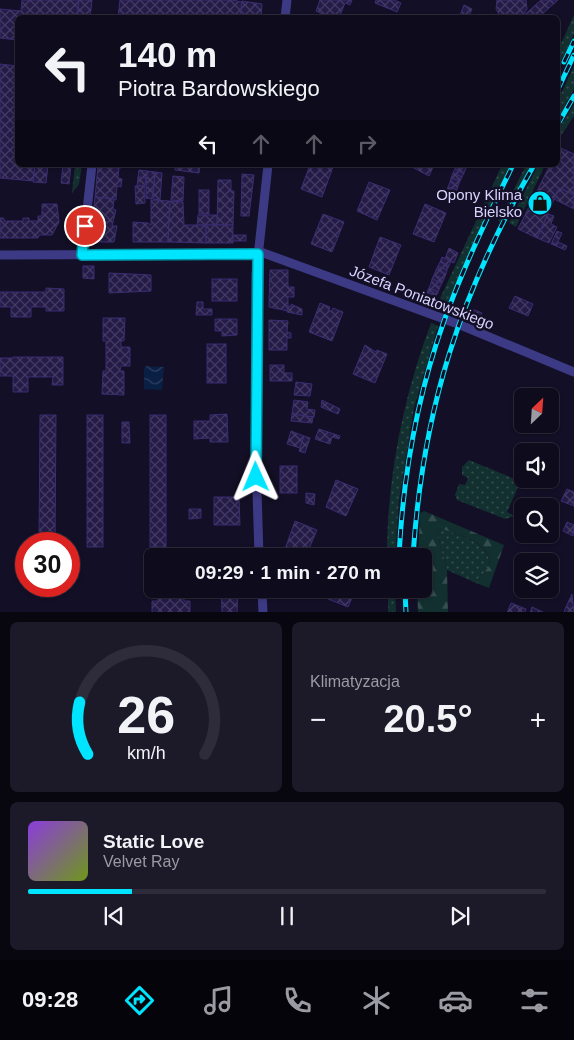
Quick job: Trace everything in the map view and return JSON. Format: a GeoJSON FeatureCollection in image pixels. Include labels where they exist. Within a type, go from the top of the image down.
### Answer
{"type":"FeatureCollection","features":[{"type":"Feature","properties":{"kind":"street"},"geometry":{"type":"LineString","coordinates":[[285,15],[287,0]]}},
{"type":"Feature","properties":{"kind":"street"},"geometry":{"type":"LineString","coordinates":[[82,255],[92,167]]}},
{"type":"Feature","properties":{"kind":"street"},"geometry":{"type":"LineString","coordinates":[[259,548],[256,458],[258,253],[268,167]]}},
{"type":"Feature","properties":{"kind":"street"},"geometry":{"type":"LineString","coordinates":[[0,254],[258,253]]}},
{"type":"Feature","properties":{"kind":"street","name":"Józefa Poniatowskiego"},"geometry":{"type":"LineString","coordinates":[[258,253],[458,324],[574,372]]}},
{"type":"Feature","properties":{"kind":"street"},"geometry":{"type":"LineString","coordinates":[[263,598],[264,612]]}},
{"type":"Feature","properties":{"kind":"green space"},"geometry":{"type":"Polygon","coordinates":[[[574,15],[574,34],[560,64],[560,46],[574,15]]]}},
{"type":"Feature","properties":{"kind":"green space"},"geometry":{"type":"Polygon","coordinates":[[[574,66],[574,89],[560,115],[560,96],[574,66]]]}},
{"type":"Feature","properties":{"kind":"green space"},"geometry":{"type":"Polygon","coordinates":[[[574,104],[574,116],[560,137],[560,127],[574,104]]]}},
{"type":"Feature","properties":{"kind":"green space"},"geometry":{"type":"Polygon","coordinates":[[[75,167],[82,167],[79,184],[72,193],[75,167]]]}},
{"type":"Feature","properties":{"kind":"green space"},"geometry":{"type":"Polygon","coordinates":[[[501,167],[509,167],[444,310],[436,307],[501,167]]]}},
{"type":"Feature","properties":{"kind":"green space"},"geometry":{"type":"Polygon","coordinates":[[[525,167],[530,167],[500,222],[498,221],[525,167]]]}},
{"type":"Feature","properties":{"kind":"green space"},"geometry":{"type":"Polygon","coordinates":[[[537,167],[544,167],[516,227],[509,223],[537,167]]]}},
{"type":"Feature","properties":{"kind":"green space"},"geometry":{"type":"Polygon","coordinates":[[[431,323],[438,326],[414,408],[399,501],[396,548],[387,548],[390,497],[398,438],[421,351],[431,323]]]}},
{"type":"Feature","properties":{"kind":"green space"},"geometry":{"type":"Polygon","coordinates":[[[469,460],[514,479],[514,488],[518,488],[507,512],[514,516],[505,519],[457,500],[455,495],[459,484],[465,485],[468,478],[462,475],[462,467],[469,460]]]}},
{"type":"Feature","properties":{"kind":"green space"},"geometry":{"type":"Polygon","coordinates":[[[424,511],[504,545],[489,588],[476,583],[490,565],[489,557],[485,550],[480,545],[458,534],[442,529],[437,534],[447,570],[448,612],[418,612],[417,598],[432,598],[432,548],[418,548],[420,513],[424,511]]]}},
{"type":"Feature","properties":{"kind":"green space"},"geometry":{"type":"Polygon","coordinates":[[[442,529],[465,537],[485,550],[490,565],[476,583],[447,570],[437,534],[442,529]]]}},
{"type":"Feature","properties":{"kind":"green space"},"geometry":{"type":"Polygon","coordinates":[[[388,598],[395,598],[396,612],[388,612],[388,598]]]}},
{"type":"Feature","properties":{"kind":"water"},"geometry":{"type":"Polygon","coordinates":[[[146,366],[164,367],[162,390],[144,389],[144,369],[146,366]]]}},
{"type":"Feature","properties":{"kind":"building"},"geometry":{"type":"Polygon","coordinates":[[[22,0],[79,0],[77,15],[15,15],[15,40],[0,38],[0,9],[21,11],[22,0]]]}},
{"type":"Feature","properties":{"kind":"building"},"geometry":{"type":"Polygon","coordinates":[[[79,0],[92,0],[90,15],[77,15],[79,0]]]}},
{"type":"Feature","properties":{"kind":"building"},"geometry":{"type":"Polygon","coordinates":[[[120,0],[232,0],[242,2],[240,15],[118,15],[120,0]]]}},
{"type":"Feature","properties":{"kind":"building"},"geometry":{"type":"Polygon","coordinates":[[[320,0],[352,0],[350,5],[345,3],[340,15],[325,15],[316,11],[320,0]]]}},
{"type":"Feature","properties":{"kind":"building"},"geometry":{"type":"Polygon","coordinates":[[[376,0],[394,0],[401,3],[397,12],[375,3],[376,0]]]}},
{"type":"Feature","properties":{"kind":"building"},"geometry":{"type":"Polygon","coordinates":[[[497,0],[526,0],[527,9],[523,15],[499,15],[496,9],[497,0]]]}},
{"type":"Feature","properties":{"kind":"building"},"geometry":{"type":"Polygon","coordinates":[[[541,0],[558,0],[541,15],[524,15],[541,0]]]}},
{"type":"Feature","properties":{"kind":"building"},"geometry":{"type":"Polygon","coordinates":[[[242,1],[262,4],[261,15],[240,15],[242,1]]]}},
{"type":"Feature","properties":{"kind":"building"},"geometry":{"type":"Polygon","coordinates":[[[464,5],[472,9],[469,15],[460,15],[464,5]]]}},
{"type":"Feature","properties":{"kind":"building"},"geometry":{"type":"Polygon","coordinates":[[[0,64],[15,66],[15,167],[35,167],[33,181],[0,178],[0,64]]]}},
{"type":"Feature","properties":{"kind":"building"},"geometry":{"type":"Polygon","coordinates":[[[560,148],[574,154],[574,195],[559,188],[537,238],[518,229],[549,167],[560,167],[560,148]]]}},
{"type":"Feature","properties":{"kind":"building"},"geometry":{"type":"Polygon","coordinates":[[[35,167],[48,167],[46,183],[33,182],[35,167]]]}},
{"type":"Feature","properties":{"kind":"building"},"geometry":{"type":"Polygon","coordinates":[[[63,167],[71,167],[69,184],[61,183],[63,167]]]}},
{"type":"Feature","properties":{"kind":"building"},"geometry":{"type":"Polygon","coordinates":[[[98,167],[119,168],[118,178],[122,179],[121,187],[117,186],[116,200],[95,197],[98,167]]]}},
{"type":"Feature","properties":{"kind":"building"},"geometry":{"type":"Polygon","coordinates":[[[175,167],[200,167],[199,173],[175,170],[175,167]]]}},
{"type":"Feature","properties":{"kind":"building"},"geometry":{"type":"Polygon","coordinates":[[[309,167],[333,167],[322,197],[301,189],[309,167]]]}},
{"type":"Feature","properties":{"kind":"building"},"geometry":{"type":"Polygon","coordinates":[[[412,167],[433,167],[429,176],[412,167]]]}},
{"type":"Feature","properties":{"kind":"building"},"geometry":{"type":"Polygon","coordinates":[[[456,167],[466,168],[464,173],[455,169],[456,167]]]}},
{"type":"Feature","properties":{"kind":"building"},"geometry":{"type":"Polygon","coordinates":[[[455,169],[464,173],[462,177],[453,173],[455,169]]]}},
{"type":"Feature","properties":{"kind":"building"},"geometry":{"type":"Polygon","coordinates":[[[139,170],[147,171],[146,178],[138,177],[139,170]]]}},
{"type":"Feature","properties":{"kind":"building"},"geometry":{"type":"Polygon","coordinates":[[[147,171],[155,172],[152,199],[146,198],[147,171]]]}},
{"type":"Feature","properties":{"kind":"building"},"geometry":{"type":"Polygon","coordinates":[[[155,172],[162,173],[160,200],[153,199],[155,172]]]}},
{"type":"Feature","properties":{"kind":"building"},"geometry":{"type":"Polygon","coordinates":[[[453,173],[462,177],[460,181],[451,178],[453,173]]]}},
{"type":"Feature","properties":{"kind":"building"},"geometry":{"type":"Polygon","coordinates":[[[242,174],[254,175],[249,216],[241,216],[242,174]]]}},
{"type":"Feature","properties":{"kind":"building"},"geometry":{"type":"Polygon","coordinates":[[[173,176],[184,177],[183,201],[171,200],[173,176]]]}},
{"type":"Feature","properties":{"kind":"building"},"geometry":{"type":"Polygon","coordinates":[[[138,177],[146,178],[145,186],[137,186],[138,177]]]}},
{"type":"Feature","properties":{"kind":"building"},"geometry":{"type":"Polygon","coordinates":[[[451,178],[460,181],[458,186],[450,182],[451,178]]]}},
{"type":"Feature","properties":{"kind":"building"},"geometry":{"type":"Polygon","coordinates":[[[218,180],[231,180],[231,191],[234,191],[233,225],[217,225],[218,180]]]}},
{"type":"Feature","properties":{"kind":"building"},"geometry":{"type":"Polygon","coordinates":[[[369,182],[390,190],[377,220],[357,211],[369,182]]]}},
{"type":"Feature","properties":{"kind":"building"},"geometry":{"type":"Polygon","coordinates":[[[450,182],[458,186],[457,190],[448,187],[450,182]]]}},
{"type":"Feature","properties":{"kind":"building"},"geometry":{"type":"Polygon","coordinates":[[[135,186],[145,186],[145,203],[136,204],[135,186]]]}},
{"type":"Feature","properties":{"kind":"building"},"geometry":{"type":"Polygon","coordinates":[[[448,187],[457,190],[455,195],[446,191],[448,187]]]}},
{"type":"Feature","properties":{"kind":"building"},"geometry":{"type":"Polygon","coordinates":[[[559,188],[574,195],[574,209],[554,199],[559,188]]]}},
{"type":"Feature","properties":{"kind":"building"},"geometry":{"type":"Polygon","coordinates":[[[199,190],[209,190],[209,214],[199,214],[199,190]]]}},
{"type":"Feature","properties":{"kind":"building"},"geometry":{"type":"Polygon","coordinates":[[[95,197],[114,199],[113,209],[116,210],[112,226],[117,226],[114,242],[96,242],[91,236],[95,197]]]}},
{"type":"Feature","properties":{"kind":"building"},"geometry":{"type":"Polygon","coordinates":[[[151,200],[170,201],[168,242],[133,242],[133,222],[151,225],[151,200]]]}},
{"type":"Feature","properties":{"kind":"building"},"geometry":{"type":"Polygon","coordinates":[[[170,201],[183,202],[184,225],[206,225],[206,243],[168,242],[170,201]]]}},
{"type":"Feature","properties":{"kind":"building"},"geometry":{"type":"Polygon","coordinates":[[[42,204],[57,204],[59,222],[52,235],[39,235],[38,238],[0,238],[0,218],[4,218],[4,221],[23,221],[23,218],[29,218],[29,221],[38,221],[38,216],[42,216],[42,204]]]}},
{"type":"Feature","properties":{"kind":"building"},"geometry":{"type":"Polygon","coordinates":[[[425,204],[446,213],[434,242],[413,234],[425,204]]]}},
{"type":"Feature","properties":{"kind":"building"},"geometry":{"type":"Polygon","coordinates":[[[323,214],[344,222],[332,252],[311,244],[323,214]]]}},
{"type":"Feature","properties":{"kind":"building"},"geometry":{"type":"Polygon","coordinates":[[[548,214],[554,216],[551,224],[557,227],[549,243],[537,238],[548,214]]]}},
{"type":"Feature","properties":{"kind":"building"},"geometry":{"type":"Polygon","coordinates":[[[198,215],[217,215],[217,225],[197,225],[198,215]]]}},
{"type":"Feature","properties":{"kind":"building"},"geometry":{"type":"Polygon","coordinates":[[[206,225],[233,225],[233,243],[206,243],[206,225]]]}},
{"type":"Feature","properties":{"kind":"building"},"geometry":{"type":"Polygon","coordinates":[[[557,231],[562,233],[556,246],[551,244],[557,231]]]}},
{"type":"Feature","properties":{"kind":"building"},"geometry":{"type":"Polygon","coordinates":[[[233,235],[246,235],[246,241],[233,241],[233,235]]]}},
{"type":"Feature","properties":{"kind":"building"},"geometry":{"type":"Polygon","coordinates":[[[380,237],[401,245],[389,275],[369,267],[380,237]]]}},
{"type":"Feature","properties":{"kind":"building"},"geometry":{"type":"Polygon","coordinates":[[[558,242],[567,246],[565,250],[556,246],[558,242]]]}},
{"type":"Feature","properties":{"kind":"building"},"geometry":{"type":"Polygon","coordinates":[[[449,248],[458,253],[454,263],[445,259],[449,248]]]}},
{"type":"Feature","properties":{"kind":"building"},"geometry":{"type":"Polygon","coordinates":[[[442,257],[451,261],[449,266],[440,262],[442,257]]]}},
{"type":"Feature","properties":{"kind":"building"},"geometry":{"type":"Polygon","coordinates":[[[440,262],[449,266],[447,270],[438,266],[440,262]]]}},
{"type":"Feature","properties":{"kind":"building"},"geometry":{"type":"Polygon","coordinates":[[[83,266],[94,266],[94,279],[83,278],[83,266]]]}},
{"type":"Feature","properties":{"kind":"building"},"geometry":{"type":"Polygon","coordinates":[[[438,266],[447,270],[446,274],[436,270],[438,266]]]}},
{"type":"Feature","properties":{"kind":"building"},"geometry":{"type":"Polygon","coordinates":[[[270,270],[288,270],[288,287],[294,287],[294,297],[288,297],[288,311],[269,307],[270,270]]]}},
{"type":"Feature","properties":{"kind":"building"},"geometry":{"type":"Polygon","coordinates":[[[436,270],[446,274],[444,279],[434,275],[436,270]]]}},
{"type":"Feature","properties":{"kind":"building"},"geometry":{"type":"Polygon","coordinates":[[[109,273],[151,275],[151,291],[109,293],[109,273]]]}},
{"type":"Feature","properties":{"kind":"building"},"geometry":{"type":"Polygon","coordinates":[[[434,275],[444,279],[442,283],[432,279],[434,275]]]}},
{"type":"Feature","properties":{"kind":"building"},"geometry":{"type":"Polygon","coordinates":[[[212,279],[237,279],[237,301],[212,301],[212,279]]]}},
{"type":"Feature","properties":{"kind":"building"},"geometry":{"type":"Polygon","coordinates":[[[432,279],[442,283],[440,287],[431,283],[432,279]]]}},
{"type":"Feature","properties":{"kind":"building"},"geometry":{"type":"Polygon","coordinates":[[[431,283],[440,287],[438,292],[429,288],[431,283]]]}},
{"type":"Feature","properties":{"kind":"building"},"geometry":{"type":"Polygon","coordinates":[[[46,288],[64,289],[64,311],[46,311],[46,307],[31,307],[31,317],[11,317],[11,307],[0,307],[0,292],[46,292],[46,288]]]}},
{"type":"Feature","properties":{"kind":"building"},"geometry":{"type":"Polygon","coordinates":[[[429,288],[438,292],[436,296],[427,292],[429,288]]]}},
{"type":"Feature","properties":{"kind":"building"},"geometry":{"type":"Polygon","coordinates":[[[427,292],[436,296],[435,300],[425,296],[427,292]]]}},
{"type":"Feature","properties":{"kind":"building"},"geometry":{"type":"Polygon","coordinates":[[[425,296],[435,300],[433,305],[423,301],[425,296]]]}},
{"type":"Feature","properties":{"kind":"building"},"geometry":{"type":"Polygon","coordinates":[[[515,296],[533,304],[528,316],[509,308],[515,296]]]}},
{"type":"Feature","properties":{"kind":"building"},"geometry":{"type":"Polygon","coordinates":[[[197,302],[203,302],[203,309],[212,309],[212,315],[196,315],[197,302]]]}},
{"type":"Feature","properties":{"kind":"building"},"geometry":{"type":"Polygon","coordinates":[[[320,303],[330,307],[329,310],[332,311],[333,308],[343,312],[332,341],[309,332],[320,303]]]}},
{"type":"Feature","properties":{"kind":"building"},"geometry":{"type":"Polygon","coordinates":[[[291,304],[302,309],[302,315],[287,312],[288,306],[291,307],[291,304]]]}},
{"type":"Feature","properties":{"kind":"building"},"geometry":{"type":"Polygon","coordinates":[[[472,309],[482,313],[480,318],[470,314],[472,309]]]}},
{"type":"Feature","properties":{"kind":"building"},"geometry":{"type":"Polygon","coordinates":[[[103,318],[125,318],[124,341],[121,341],[121,347],[130,347],[130,366],[121,366],[120,371],[124,371],[124,395],[102,394],[103,371],[106,371],[106,341],[103,341],[103,318]]]}},
{"type":"Feature","properties":{"kind":"building"},"geometry":{"type":"Polygon","coordinates":[[[215,319],[237,319],[237,335],[222,336],[222,331],[215,331],[215,319]]]}},
{"type":"Feature","properties":{"kind":"building"},"geometry":{"type":"Polygon","coordinates":[[[269,320],[288,321],[287,332],[291,333],[291,338],[287,338],[287,350],[269,350],[269,320]]]}},
{"type":"Feature","properties":{"kind":"building"},"geometry":{"type":"Polygon","coordinates":[[[207,344],[226,344],[226,383],[207,383],[207,344]]]}},
{"type":"Feature","properties":{"kind":"building"},"geometry":{"type":"Polygon","coordinates":[[[365,345],[376,352],[377,350],[387,354],[375,383],[353,374],[365,345]]]}},
{"type":"Feature","properties":{"kind":"building"},"geometry":{"type":"Polygon","coordinates":[[[63,357],[63,385],[52,385],[53,377],[28,377],[28,392],[13,392],[13,376],[0,376],[0,358],[63,357]]]}},
{"type":"Feature","properties":{"kind":"building"},"geometry":{"type":"Polygon","coordinates":[[[270,365],[284,365],[284,373],[292,373],[292,381],[270,381],[270,365]]]}},
{"type":"Feature","properties":{"kind":"building"},"geometry":{"type":"Polygon","coordinates":[[[296,382],[312,384],[310,396],[294,395],[296,382]]]}},
{"type":"Feature","properties":{"kind":"building"},"geometry":{"type":"Polygon","coordinates":[[[294,400],[308,402],[307,409],[315,410],[314,417],[292,414],[294,400]]]}},
{"type":"Feature","properties":{"kind":"building"},"geometry":{"type":"Polygon","coordinates":[[[322,400],[340,409],[338,414],[321,407],[322,400]]]}},
{"type":"Feature","properties":{"kind":"building"},"geometry":{"type":"Polygon","coordinates":[[[227,414],[228,442],[210,442],[210,438],[194,439],[194,421],[210,421],[210,415],[227,414]]]}},
{"type":"Feature","properties":{"kind":"building"},"geometry":{"type":"Polygon","coordinates":[[[292,414],[313,417],[312,423],[291,421],[292,414]]]}},
{"type":"Feature","properties":{"kind":"building"},"geometry":{"type":"Polygon","coordinates":[[[40,415],[56,415],[55,532],[39,532],[40,415]]]}},
{"type":"Feature","properties":{"kind":"building"},"geometry":{"type":"Polygon","coordinates":[[[87,415],[103,415],[103,547],[87,547],[87,415]]]}},
{"type":"Feature","properties":{"kind":"building"},"geometry":{"type":"Polygon","coordinates":[[[150,415],[166,415],[166,547],[150,547],[150,415]]]}},
{"type":"Feature","properties":{"kind":"building"},"geometry":{"type":"Polygon","coordinates":[[[122,422],[129,422],[130,443],[122,443],[122,422]]]}},
{"type":"Feature","properties":{"kind":"building"},"geometry":{"type":"Polygon","coordinates":[[[319,429],[340,436],[339,439],[332,437],[330,444],[315,439],[319,429]]]}},
{"type":"Feature","properties":{"kind":"building"},"geometry":{"type":"Polygon","coordinates":[[[291,431],[304,436],[300,448],[287,444],[291,431]]]}},
{"type":"Feature","properties":{"kind":"building"},"geometry":{"type":"Polygon","coordinates":[[[304,436],[310,438],[305,453],[299,451],[304,436]]]}},
{"type":"Feature","properties":{"kind":"building"},"geometry":{"type":"Polygon","coordinates":[[[280,466],[297,466],[297,493],[280,493],[280,466]]]}},
{"type":"Feature","properties":{"kind":"building"},"geometry":{"type":"Polygon","coordinates":[[[336,480],[358,489],[346,516],[326,507],[336,480]]]}},
{"type":"Feature","properties":{"kind":"building"},"geometry":{"type":"Polygon","coordinates":[[[567,489],[574,492],[574,506],[561,501],[567,489]]]}},
{"type":"Feature","properties":{"kind":"building"},"geometry":{"type":"Polygon","coordinates":[[[306,493],[315,494],[314,505],[306,503],[306,493]]]}},
{"type":"Feature","properties":{"kind":"building"},"geometry":{"type":"Polygon","coordinates":[[[214,497],[239,497],[240,525],[214,525],[214,497]]]}},
{"type":"Feature","properties":{"kind":"building"},"geometry":{"type":"Polygon","coordinates":[[[189,509],[201,509],[201,518],[189,519],[189,509]]]}},
{"type":"Feature","properties":{"kind":"building"},"geometry":{"type":"Polygon","coordinates":[[[295,521],[317,530],[309,548],[285,548],[295,521]]]}},
{"type":"Feature","properties":{"kind":"building"},"geometry":{"type":"Polygon","coordinates":[[[567,522],[574,525],[573,536],[563,531],[567,522]]]}},
{"type":"Feature","properties":{"kind":"building"},"geometry":{"type":"Polygon","coordinates":[[[572,594],[574,612],[564,612],[572,594]]]}},
{"type":"Feature","properties":{"kind":"building"},"geometry":{"type":"Polygon","coordinates":[[[158,598],[184,598],[184,601],[190,601],[190,612],[152,612],[152,601],[158,601],[158,598]]]}},
{"type":"Feature","properties":{"kind":"building"},"geometry":{"type":"Polygon","coordinates":[[[221,598],[238,598],[237,612],[222,612],[221,598]]]}},
{"type":"Feature","properties":{"kind":"building"},"geometry":{"type":"Polygon","coordinates":[[[328,598],[352,598],[348,607],[328,598]]]}},
{"type":"Feature","properties":{"kind":"building"},"geometry":{"type":"Polygon","coordinates":[[[511,603],[526,609],[525,612],[507,612],[511,603]]]}},
{"type":"Feature","properties":{"kind":"building"},"geometry":{"type":"Polygon","coordinates":[[[532,607],[543,612],[530,612],[532,607]]]}},
{"type":"Feature","properties":{"kind":"railway"},"geometry":{"type":"LineString","coordinates":[[564,62],[574,41]]}},
{"type":"Feature","properties":{"kind":"railway"},"geometry":{"type":"LineString","coordinates":[[560,85],[574,55]]}},
{"type":"Feature","properties":{"kind":"railway"},"geometry":{"type":"LineString","coordinates":[[560,120],[574,96]]}},
{"type":"Feature","properties":{"kind":"railway"},"geometry":{"type":"LineString","coordinates":[[400,548],[404,496],[413,437],[434,350],[451,301],[512,167]]}},
{"type":"Feature","properties":{"kind":"railway"},"geometry":{"type":"LineString","coordinates":[[414,548],[426,450],[436,401],[449,353],[485,260],[533,167]]}},
{"type":"Feature","properties":{"kind":"railway"},"geometry":{"type":"LineString","coordinates":[[405,598],[406,612]]}},
{"type":"Feature","properties":{"kind":"place","name":"Opony Klima Bielsko"},"geometry":{"type":"Point","coordinates":[540,203]}},
{"type":"Feature","properties":{"kind":"route"},"geometry":{"type":"LineString","coordinates":[[85,226],[82,255],[258,254],[256,275],[256,477]]}}]}
